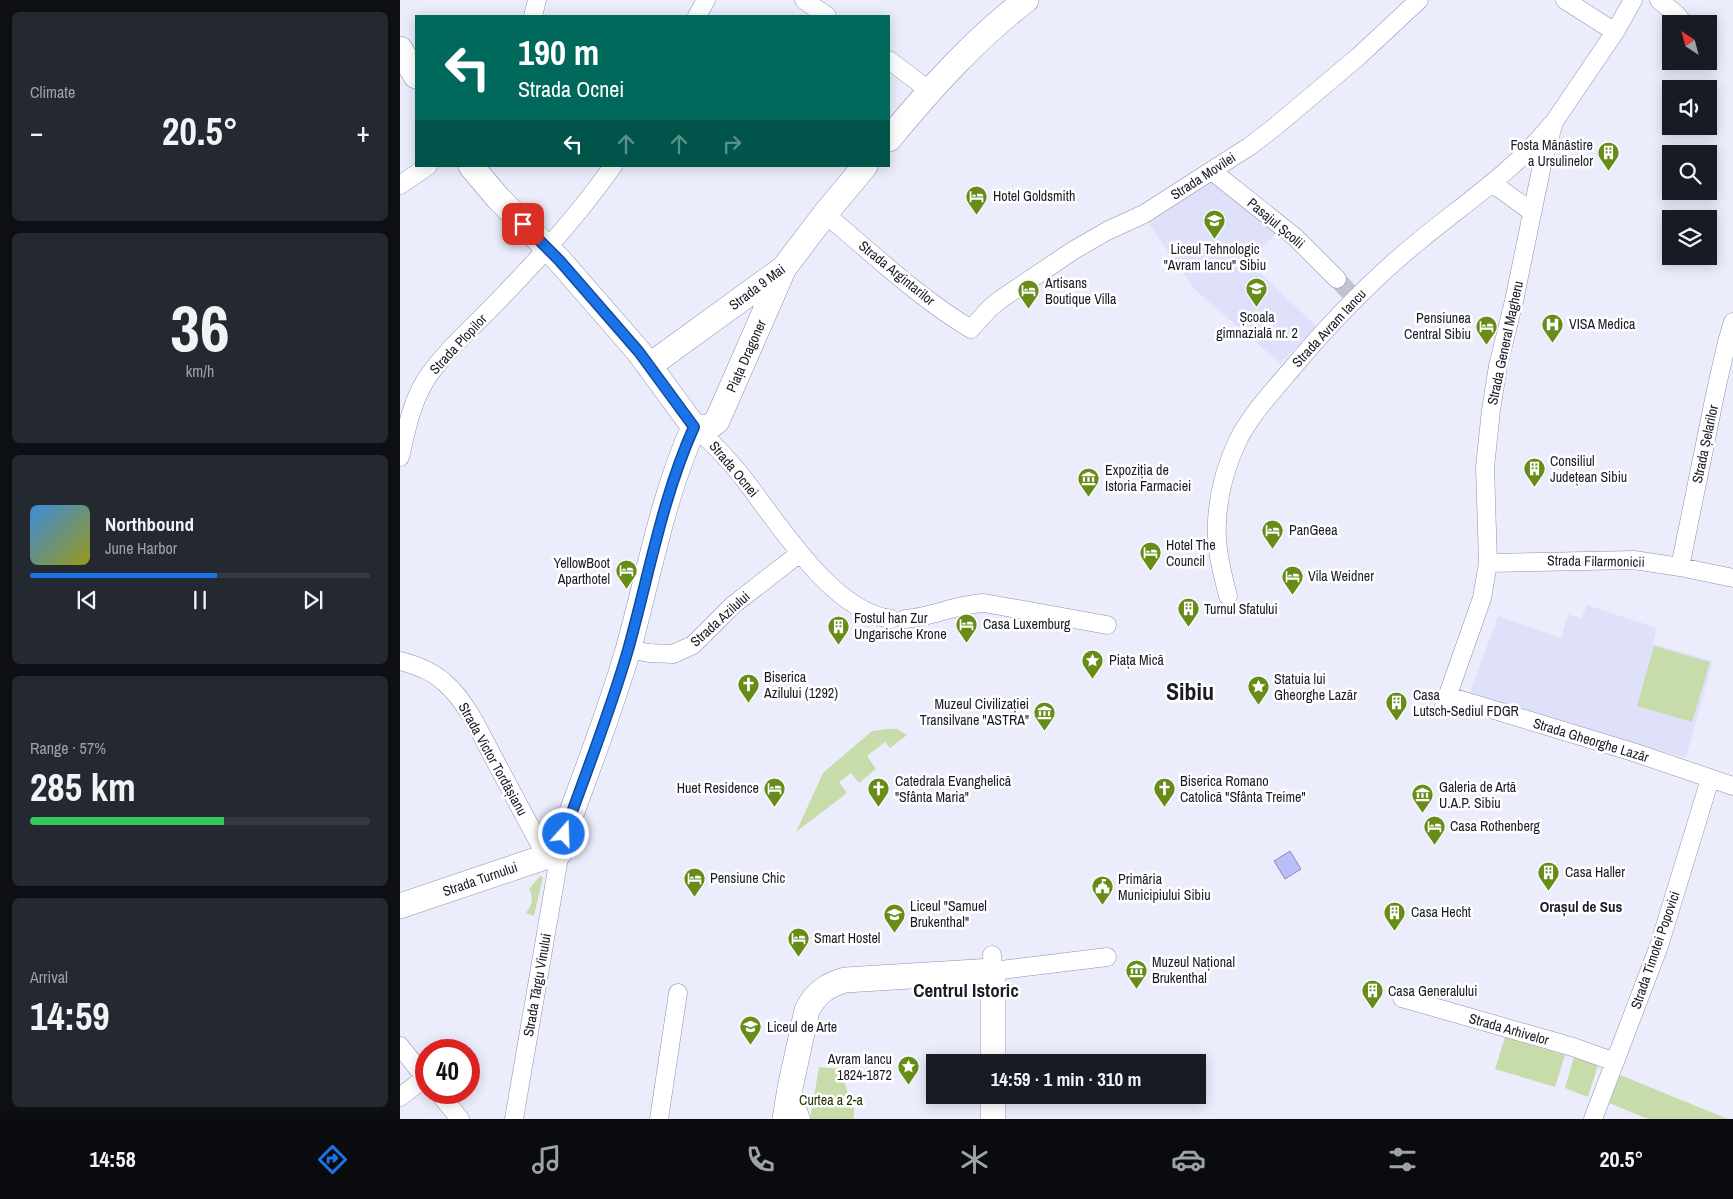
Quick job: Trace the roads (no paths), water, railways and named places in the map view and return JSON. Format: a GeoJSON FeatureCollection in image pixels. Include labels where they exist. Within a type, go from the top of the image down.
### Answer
{"type":"FeatureCollection","features":[{"type":"Feature","properties":{"kind":"street"},"geometry":{"type":"LineString","coordinates":[[533,15],[537,0]]}},
{"type":"Feature","properties":{"kind":"street"},"geometry":{"type":"LineString","coordinates":[[698,15],[706,0]]}},
{"type":"Feature","properties":{"kind":"street"},"geometry":{"type":"LineString","coordinates":[[804,0],[826,15]]}},
{"type":"Feature","properties":{"kind":"street"},"geometry":{"type":"LineString","coordinates":[[890,137],[959,59],[989,30],[1026,0]]}},
{"type":"Feature","properties":{"kind":"street","name":"Strada Movilei"},"geometry":{"type":"LineString","coordinates":[[971,329],[1001,299],[1066,255],[1107,231],[1144,214],[1250,146],[1359,56],[1419,0]]}},
{"type":"Feature","properties":{"kind":"street"},"geometry":{"type":"LineString","coordinates":[[1565,0],[1614,32]]}},
{"type":"Feature","properties":{"kind":"street","name":"Strada General Magheru"},"geometry":{"type":"LineString","coordinates":[[1446,701],[1482,598],[1488,563],[1485,484],[1486,441],[1498,366],[1554,122],[1633,0]]}},
{"type":"Feature","properties":{"kind":"street"},"geometry":{"type":"LineString","coordinates":[[1659,0],[1677,15]]}},
{"type":"Feature","properties":{"kind":"street"},"geometry":{"type":"LineString","coordinates":[[400,49],[415,74]]}},
{"type":"Feature","properties":{"kind":"street"},"geometry":{"type":"LineString","coordinates":[[890,61],[930,91]]}},
{"type":"Feature","properties":{"kind":"street","name":"Strada Avram Iancu"},"geometry":{"type":"LineString","coordinates":[[1228,596],[1217,544],[1216,522],[1224,480],[1239,438],[1264,402],[1352,295],[1492,182],[1524,154],[1554,122]]}},
{"type":"Feature","properties":{"kind":"street"},"geometry":{"type":"LineString","coordinates":[[400,185],[427,167]]}},
{"type":"Feature","properties":{"kind":"street","name":"Strada Ocnei"},"geometry":{"type":"LineString","coordinates":[[472,167],[626,337],[694,427],[708,439],[740,474],[800,553],[846,598],[869,614],[879,618],[898,619],[922,616],[967,605],[984,603],[1107,625]]}},
{"type":"Feature","properties":{"kind":"street","name":"Strada Plopilor"},"geometry":{"type":"LineString","coordinates":[[400,457],[411,414],[425,381],[446,356],[548,250],[596,191],[612,167]]}},
{"type":"Feature","properties":{"kind":"street","name":"Strada 9 Mai"},"geometry":{"type":"LineString","coordinates":[[649,366],[784,268],[864,167]]}},
{"type":"Feature","properties":{"kind":"street","name":"Pasajul Școlii"},"geometry":{"type":"LineString","coordinates":[[1212,171],[1296,238],[1337,279]]}},
{"type":"Feature","properties":{"kind":"street"},"geometry":{"type":"LineString","coordinates":[[1492,182],[1532,212]]}},
{"type":"Feature","properties":{"kind":"street","name":"Strada Argintarilor"},"geometry":{"type":"LineString","coordinates":[[825,214],[929,300],[952,318],[971,329]]}},
{"type":"Feature","properties":{"kind":"street","name":"Piața Dragoner"},"geometry":{"type":"LineString","coordinates":[[694,427],[705,429],[713,426],[717,421],[784,268]]}},
{"type":"Feature","properties":{"kind":"street","name":"Strada Șelarilor"},"geometry":{"type":"LineString","coordinates":[[1680,567],[1718,380],[1733,322]]}},
{"type":"Feature","properties":{"kind":"street"},"geometry":{"type":"LineString","coordinates":[[553,854],[564,834],[613,697],[628,649],[665,508],[678,466],[694,427]]}},
{"type":"Feature","properties":{"kind":"street","name":"Strada Azilului"},"geometry":{"type":"LineString","coordinates":[[628,649],[673,654],[688,648],[733,604],[800,553]]}},
{"type":"Feature","properties":{"kind":"street","name":"Strada Filarmonicii"},"geometry":{"type":"LineString","coordinates":[[1488,563],[1616,559],[1646,561],[1733,578]]}},
{"type":"Feature","properties":{"kind":"street","name":"Strada Victor Tordășianu"},"geometry":{"type":"LineString","coordinates":[[400,661],[432,673],[445,682],[454,692],[553,854]]}},
{"type":"Feature","properties":{"kind":"street","name":"Strada Gheorghe Lazăr"},"geometry":{"type":"LineString","coordinates":[[1446,701],[1633,752],[1733,786]]}},
{"type":"Feature","properties":{"kind":"street","name":"Strada Timotei Popovici"},"geometry":{"type":"LineString","coordinates":[[1593,1119],[1659,946],[1710,779]]}},
{"type":"Feature","properties":{"kind":"street","name":"Strada Turnului"},"geometry":{"type":"LineString","coordinates":[[400,906],[553,854]]}},
{"type":"Feature","properties":{"kind":"street","name":"Strada Târgu Vinului"},"geometry":{"type":"LineString","coordinates":[[514,1119],[553,854]]}},
{"type":"Feature","properties":{"kind":"street"},"geometry":{"type":"LineString","coordinates":[[785,1119],[807,1010],[819,992],[828,986],[845,980],[993,963],[1107,957]]}},
{"type":"Feature","properties":{"kind":"street"},"geometry":{"type":"LineString","coordinates":[[993,963],[993,1054]]}},
{"type":"Feature","properties":{"kind":"street"},"geometry":{"type":"LineString","coordinates":[[659,1119],[678,993]]}},
{"type":"Feature","properties":{"kind":"street","name":"Strada Arhivelor"},"geometry":{"type":"LineString","coordinates":[[1402,998],[1573,1047],[1615,1062]]}},
{"type":"Feature","properties":{"kind":"street"},"geometry":{"type":"LineString","coordinates":[[400,1046],[415,1064]]}},
{"type":"Feature","properties":{"kind":"street"},"geometry":{"type":"LineString","coordinates":[[400,1098],[415,1086]]}},
{"type":"Feature","properties":{"kind":"street"},"geometry":{"type":"LineString","coordinates":[[790,1088],[801,1119]]}},
{"type":"Feature","properties":{"kind":"street"},"geometry":{"type":"LineString","coordinates":[[448,1104],[460,1119]]}},
{"type":"Feature","properties":{"kind":"street"},"geometry":{"type":"LineString","coordinates":[[993,1104],[993,1119]]}},
{"type":"Feature","properties":{"kind":"water"},"geometry":{"type":"Polygon","coordinates":[[[1290,851],[1301,869],[1285,879],[1274,861],[1290,851]]]}},
{"type":"Feature","properties":{"kind":"tunnel"},"geometry":{"type":"LineString","coordinates":[[1337,279],[1349,292]]}},
{"type":"Feature","properties":{"kind":"place","name":"Fosta Mănăstire a Ursulinelor"},"geometry":{"type":"Point","coordinates":[1609,172]}},
{"type":"Feature","properties":{"kind":"place","name":"Hotel Goldsmith"},"geometry":{"type":"Point","coordinates":[977,215]}},
{"type":"Feature","properties":{"kind":"place","name":"Liceul Tehnologic \"Avram Iancu\" Sibiu"},"geometry":{"type":"Point","coordinates":[1215,240]}},
{"type":"Feature","properties":{"kind":"place","name":"Școala gimnazială nr. 2"},"geometry":{"type":"Point","coordinates":[1257,308]}},
{"type":"Feature","properties":{"kind":"place","name":"Artisans Boutique Villa"},"geometry":{"type":"Point","coordinates":[1029,310]}},
{"type":"Feature","properties":{"kind":"place","name":"VISA Medica"},"geometry":{"type":"Point","coordinates":[1553,343]}},
{"type":"Feature","properties":{"kind":"place","name":"Pensiunea Central Sibiu"},"geometry":{"type":"Point","coordinates":[1487,345]}},
{"type":"Feature","properties":{"kind":"place","name":"Consiliul Județean Sibiu"},"geometry":{"type":"Point","coordinates":[1534,488]}},
{"type":"Feature","properties":{"kind":"place","name":"Expoziția de Istoria Farmaciei"},"geometry":{"type":"Point","coordinates":[1089,497]}},
{"type":"Feature","properties":{"kind":"place","name":"PanGeea"},"geometry":{"type":"Point","coordinates":[1273,549]}},
{"type":"Feature","properties":{"kind":"place","name":"Hotel The Council"},"geometry":{"type":"Point","coordinates":[1150,572]}},
{"type":"Feature","properties":{"kind":"place","name":"YellowBoot Aparthotel"},"geometry":{"type":"Point","coordinates":[626,590]}},
{"type":"Feature","properties":{"kind":"place","name":"Vila Weidner"},"geometry":{"type":"Point","coordinates":[1292,595]}},
{"type":"Feature","properties":{"kind":"place","name":"Turnul Sfatului"},"geometry":{"type":"Point","coordinates":[1188,628]}},
{"type":"Feature","properties":{"kind":"place","name":"Casa Luxemburg"},"geometry":{"type":"Point","coordinates":[967,643]}},
{"type":"Feature","properties":{"kind":"place","name":"Fostul han Zur Ungarische Krone"},"geometry":{"type":"Point","coordinates":[838,645]}},
{"type":"Feature","properties":{"kind":"place","name":"Piața Mică"},"geometry":{"type":"Point","coordinates":[1093,679]}},
{"type":"Feature","properties":{"kind":"place","name":"Biserica Azilului (1292)"},"geometry":{"type":"Point","coordinates":[748,704]}},
{"type":"Feature","properties":{"kind":"place","name":"Statuia lui Gheorghe Lazăr"},"geometry":{"type":"Point","coordinates":[1258,706]}},
{"type":"Feature","properties":{"kind":"place","name":"Casa Lutsch-Sediul FDGR"},"geometry":{"type":"Point","coordinates":[1397,722]}},
{"type":"Feature","properties":{"kind":"place","name":"Muzeul Civilizației Transilvane \"ASTRA\""},"geometry":{"type":"Point","coordinates":[1045,731]}},
{"type":"Feature","properties":{"kind":"place","name":"Huet Residence"},"geometry":{"type":"Point","coordinates":[775,807]}},
{"type":"Feature","properties":{"kind":"place","name":"Catedrala Evanghelică \"Sfânta Maria\""},"geometry":{"type":"Point","coordinates":[879,808]}},
{"type":"Feature","properties":{"kind":"place","name":"Biserica Romano Catolică \"Sfânta Treime\""},"geometry":{"type":"Point","coordinates":[1164,808]}},
{"type":"Feature","properties":{"kind":"place","name":"Galeria de Artă U.A.P. Sibiu"},"geometry":{"type":"Point","coordinates":[1423,814]}},
{"type":"Feature","properties":{"kind":"place","name":"Casa Rothenberg"},"geometry":{"type":"Point","coordinates":[1434,845]}},
{"type":"Feature","properties":{"kind":"place","name":"Casa Haller"},"geometry":{"type":"Point","coordinates":[1549,891]}},
{"type":"Feature","properties":{"kind":"place","name":"Pensiune Chic"},"geometry":{"type":"Point","coordinates":[694,897]}},
{"type":"Feature","properties":{"kind":"place","name":"Primăria Municipiului Sibiu"},"geometry":{"type":"Point","coordinates":[1102,906]}},
{"type":"Feature","properties":{"kind":"place","name":"Casa Hecht"},"geometry":{"type":"Point","coordinates":[1395,931]}},
{"type":"Feature","properties":{"kind":"place","name":"Liceul \"Samuel Brukenthal\""},"geometry":{"type":"Point","coordinates":[894,933]}},
{"type":"Feature","properties":{"kind":"place","name":"Smart Hostel"},"geometry":{"type":"Point","coordinates":[798,957]}},
{"type":"Feature","properties":{"kind":"place","name":"Muzeul Național Brukenthal"},"geometry":{"type":"Point","coordinates":[1136,989]}},
{"type":"Feature","properties":{"kind":"place","name":"Casa Generalului"},"geometry":{"type":"Point","coordinates":[1372,1010]}},
{"type":"Feature","properties":{"kind":"place","name":"Liceul de Arte"},"geometry":{"type":"Point","coordinates":[751,1046]}},
{"type":"Feature","properties":{"kind":"place","name":"Avram Iancu 1824-1872"},"geometry":{"type":"Point","coordinates":[908,1086]}},
{"type":"Feature","properties":{"kind":"district","name":"Sibiu"},"geometry":{"type":"Point","coordinates":[1190,691]}},
{"type":"Feature","properties":{"kind":"district","name":"Orașul de Sus"},"geometry":{"type":"Point","coordinates":[1581,906]}},
{"type":"Feature","properties":{"kind":"district","name":"Centrul Istoric"},"geometry":{"type":"Point","coordinates":[966,990]}},
{"type":"Feature","properties":{"kind":"park label","name":"Curtea a 2-a"},"geometry":{"type":"Point","coordinates":[831,1100]}}]}
